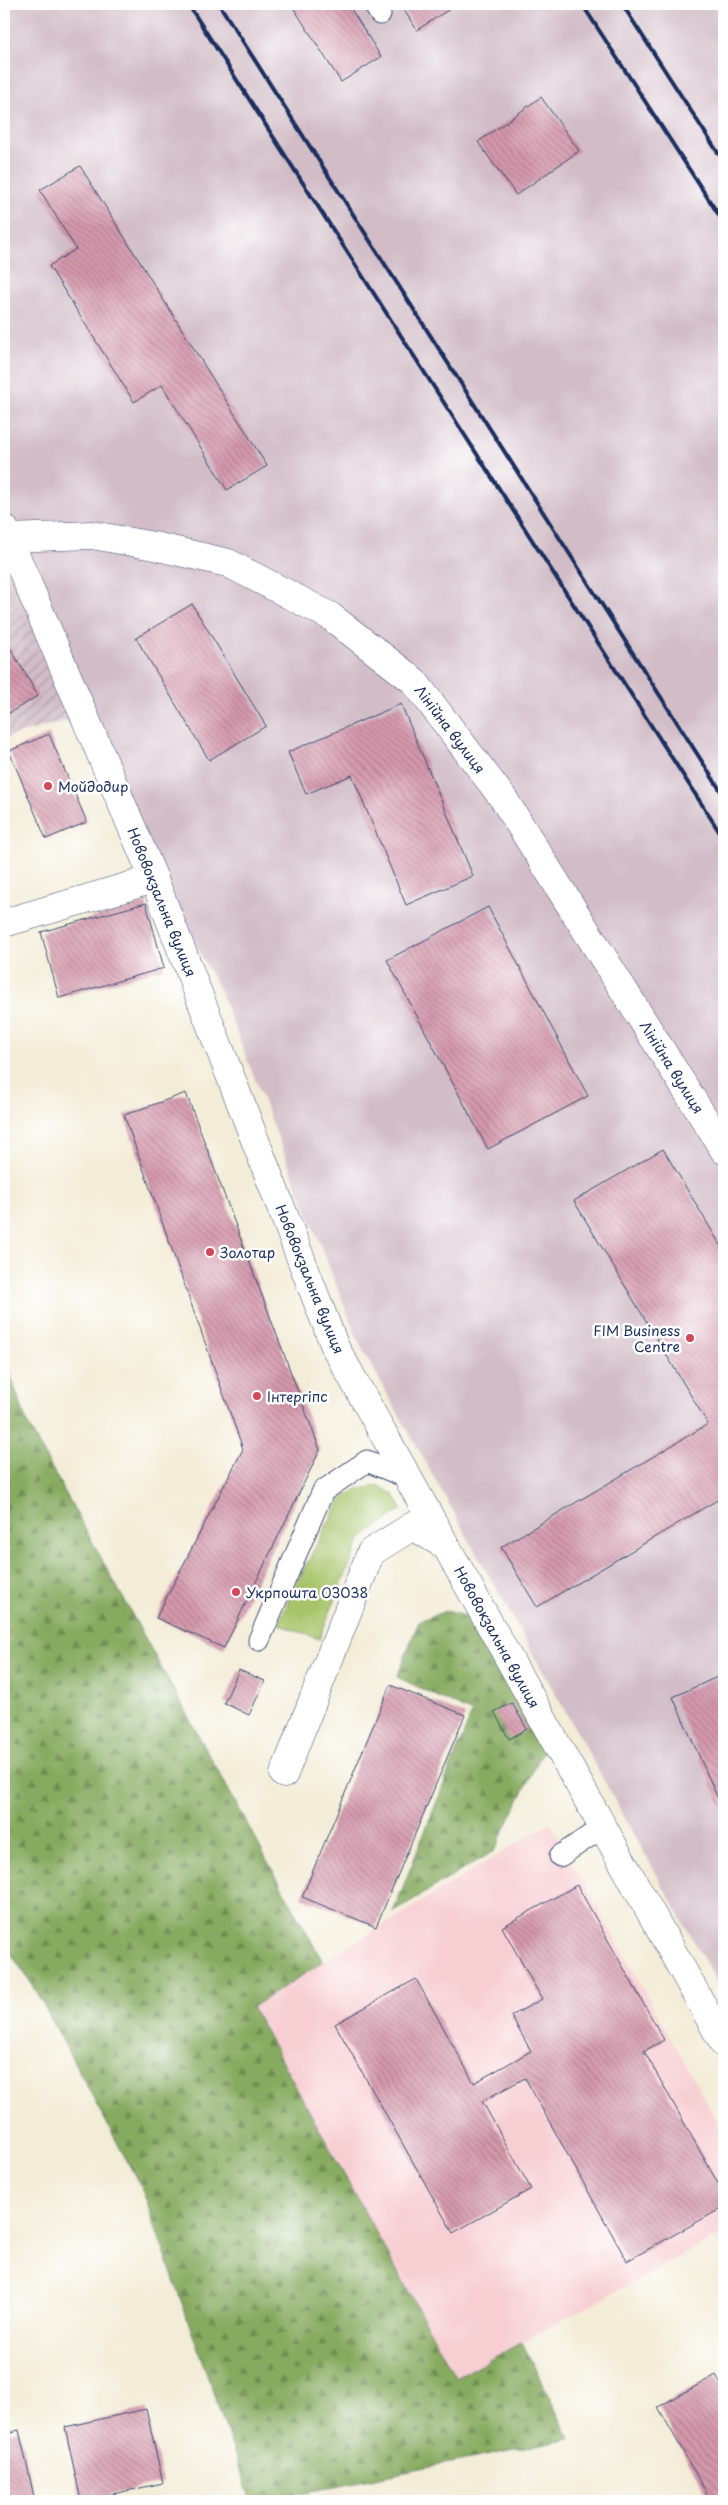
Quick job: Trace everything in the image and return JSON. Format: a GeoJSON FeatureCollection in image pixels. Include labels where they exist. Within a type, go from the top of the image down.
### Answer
{"type":"FeatureCollection","features":[{"type":"Feature","properties":{"kind":"street","name":"Нововокзальна вулиця"},"geometry":{"type":"LineString","coordinates":[[7,533],[154,879],[335,1347],[724,2044]]}},
{"type":"Feature","properties":{"kind":"street","name":"Лінійна вулиця"},"geometry":{"type":"LineString","coordinates":[[7,533],[92,535],[228,562],[330,616],[414,681],[503,798],[724,1150]]}},
{"type":"Feature","properties":{"kind":"street"},"geometry":{"type":"LineString","coordinates":[[4,923],[154,879]]}},
{"type":"Feature","properties":{"kind":"street"},"geometry":{"type":"LineString","coordinates":[[284,1774],[371,1552],[413,1526],[447,1547]]}},
{"type":"Feature","properties":{"kind":"lane"},"geometry":{"type":"LineString","coordinates":[[260,1640],[323,1491],[390,1444]]}},
{"type":"Feature","properties":{"kind":"lane"},"geometry":{"type":"LineString","coordinates":[[367,1461],[409,1478]]}},
{"type":"Feature","properties":{"kind":"lane"},"geometry":{"type":"LineString","coordinates":[[560,1856],[603,1827]]}},
{"type":"Feature","properties":{"kind":"shaded area"},"geometry":{"type":"Polygon","coordinates":[[[4,4],[724,4],[724,1995],[360,1345],[221,993],[4,578],[4,4]]]}},
{"type":"Feature","properties":{"kind":"shaded area"},"geometry":{"type":"Polygon","coordinates":[[[4,578],[78,717],[4,738],[4,578]]]}},
{"type":"Feature","properties":{"kind":"shaded area"},"geometry":{"type":"Polygon","coordinates":[[[550,1823],[724,2133],[724,2233],[456,2378],[251,2006],[550,1823]]]}},
{"type":"Feature","properties":{"kind":"green space"},"geometry":{"type":"Polygon","coordinates":[[[4,1356],[27,1423],[323,1962],[252,2007],[456,2378],[522,2342],[570,2439],[261,2501],[251,2501],[142,2189],[34,1987],[4,1944],[4,1356]]]}},
{"type":"Feature","properties":{"kind":"green space"},"geometry":{"type":"Polygon","coordinates":[[[379,1486],[393,1494],[402,1509],[360,1540],[319,1639],[278,1624],[297,1582],[341,1499],[358,1489],[379,1486]]]}},
{"type":"Feature","properties":{"kind":"green space"},"geometry":{"type":"Polygon","coordinates":[[[446,1611],[474,1618],[546,1745],[494,1851],[393,1912],[472,1713],[397,1677],[419,1621],[446,1611]]]}},
{"type":"Feature","properties":{"kind":"building"},"geometry":{"type":"Polygon","coordinates":[[[291,4],[348,4],[381,57],[341,82],[291,4]]]}},
{"type":"Feature","properties":{"kind":"building"},"geometry":{"type":"Polygon","coordinates":[[[400,4],[448,4],[451,8],[417,30],[400,4]]]}},
{"type":"Feature","properties":{"kind":"building"},"geometry":{"type":"Polygon","coordinates":[[[541,97],[579,151],[516,195],[478,142],[541,97]]]}},
{"type":"Feature","properties":{"kind":"building"},"geometry":{"type":"Polygon","coordinates":[[[80,166],[267,466],[227,490],[162,385],[134,402],[49,266],[76,249],[40,190],[80,166]]]}},
{"type":"Feature","properties":{"kind":"building"},"geometry":{"type":"Polygon","coordinates":[[[192,604],[266,726],[209,760],[136,638],[192,604]]]}},
{"type":"Feature","properties":{"kind":"building"},"geometry":{"type":"Polygon","coordinates":[[[4,637],[38,696],[4,716],[4,637]]]}},
{"type":"Feature","properties":{"kind":"building"},"geometry":{"type":"Polygon","coordinates":[[[401,704],[473,876],[406,905],[352,775],[306,794],[288,752],[401,704]]]}},
{"type":"Feature","properties":{"kind":"building","name":"Мойдодир"},"geometry":{"type":"Polygon","coordinates":[[[49,734],[87,822],[46,839],[9,751],[49,734]]]}},
{"type":"Feature","properties":{"kind":"building"},"geometry":{"type":"Polygon","coordinates":[[[146,903],[164,968],[59,998],[41,932],[146,903]]]}},
{"type":"Feature","properties":{"kind":"building"},"geometry":{"type":"Polygon","coordinates":[[[488,907],[588,1096],[488,1149],[387,960],[488,907]]]}},
{"type":"Feature","properties":{"kind":"building"},"geometry":{"type":"Polygon","coordinates":[[[186,1093],[320,1450],[224,1648],[156,1618],[243,1449],[124,1115],[186,1093]]]}},
{"type":"Feature","properties":{"kind":"building","name":"FIM Business Centre"},"geometry":{"type":"Polygon","coordinates":[[[663,1149],[724,1251],[724,1496],[537,1607],[501,1547],[708,1424],[574,1201],[663,1149]]]}},
{"type":"Feature","properties":{"kind":"building"},"geometry":{"type":"Polygon","coordinates":[[[239,1670],[265,1681],[249,1715],[224,1703],[239,1670]]]}},
{"type":"Feature","properties":{"kind":"building"},"geometry":{"type":"Polygon","coordinates":[[[724,1674],[724,1812],[673,1697],[724,1674]]]}},
{"type":"Feature","properties":{"kind":"building"},"geometry":{"type":"Polygon","coordinates":[[[390,1685],[465,1715],[376,1927],[302,1897],[390,1685]]]}},
{"type":"Feature","properties":{"kind":"building"},"geometry":{"type":"Polygon","coordinates":[[[512,1703],[527,1729],[509,1739],[494,1712],[512,1703]]]}},
{"type":"Feature","properties":{"kind":"building"},"geometry":{"type":"Polygon","coordinates":[[[577,1885],[664,2040],[644,2051],[724,2194],[724,2207],[627,2261],[525,2078],[482,2101],[531,2189],[453,2233],[335,2024],[416,1979],[474,2083],[531,2051],[511,2016],[542,1999],[502,1927],[577,1885]]]}},
{"type":"Feature","properties":{"kind":"building"},"geometry":{"type":"Polygon","coordinates":[[[716,2375],[724,2390],[724,2501],[711,2501],[658,2407],[716,2375]]]}},
{"type":"Feature","properties":{"kind":"building"},"geometry":{"type":"Polygon","coordinates":[[[146,2409],[163,2483],[81,2501],[65,2427],[146,2409]]]}},
{"type":"Feature","properties":{"kind":"building"},"geometry":{"type":"Polygon","coordinates":[[[19,2430],[35,2501],[4,2501],[4,2434],[19,2430]]]}},
{"type":"Feature","properties":{"kind":"railway"},"geometry":{"type":"LineString","coordinates":[[188,4],[724,839]]}},
{"type":"Feature","properties":{"kind":"railway"},"geometry":{"type":"LineString","coordinates":[[219,4],[724,796]]}},
{"type":"Feature","properties":{"kind":"railway"},"geometry":{"type":"LineString","coordinates":[[582,4],[724,223]]}},
{"type":"Feature","properties":{"kind":"railway"},"geometry":{"type":"LineString","coordinates":[[622,4],[724,162]]}},
{"type":"Feature","properties":{"kind":"place","name":"Мойдодир"},"geometry":{"type":"Point","coordinates":[48,786]}},
{"type":"Feature","properties":{"kind":"place","name":"Золотар"},"geometry":{"type":"Point","coordinates":[210,1252]}},
{"type":"Feature","properties":{"kind":"place","name":"FIM Business Centre"},"geometry":{"type":"Point","coordinates":[690,1338]}},
{"type":"Feature","properties":{"kind":"place","name":"Інтергіпс"},"geometry":{"type":"Point","coordinates":[257,1396]}},
{"type":"Feature","properties":{"kind":"place","name":"Укрпошта 03038"},"geometry":{"type":"Point","coordinates":[236,1592]}}]}
